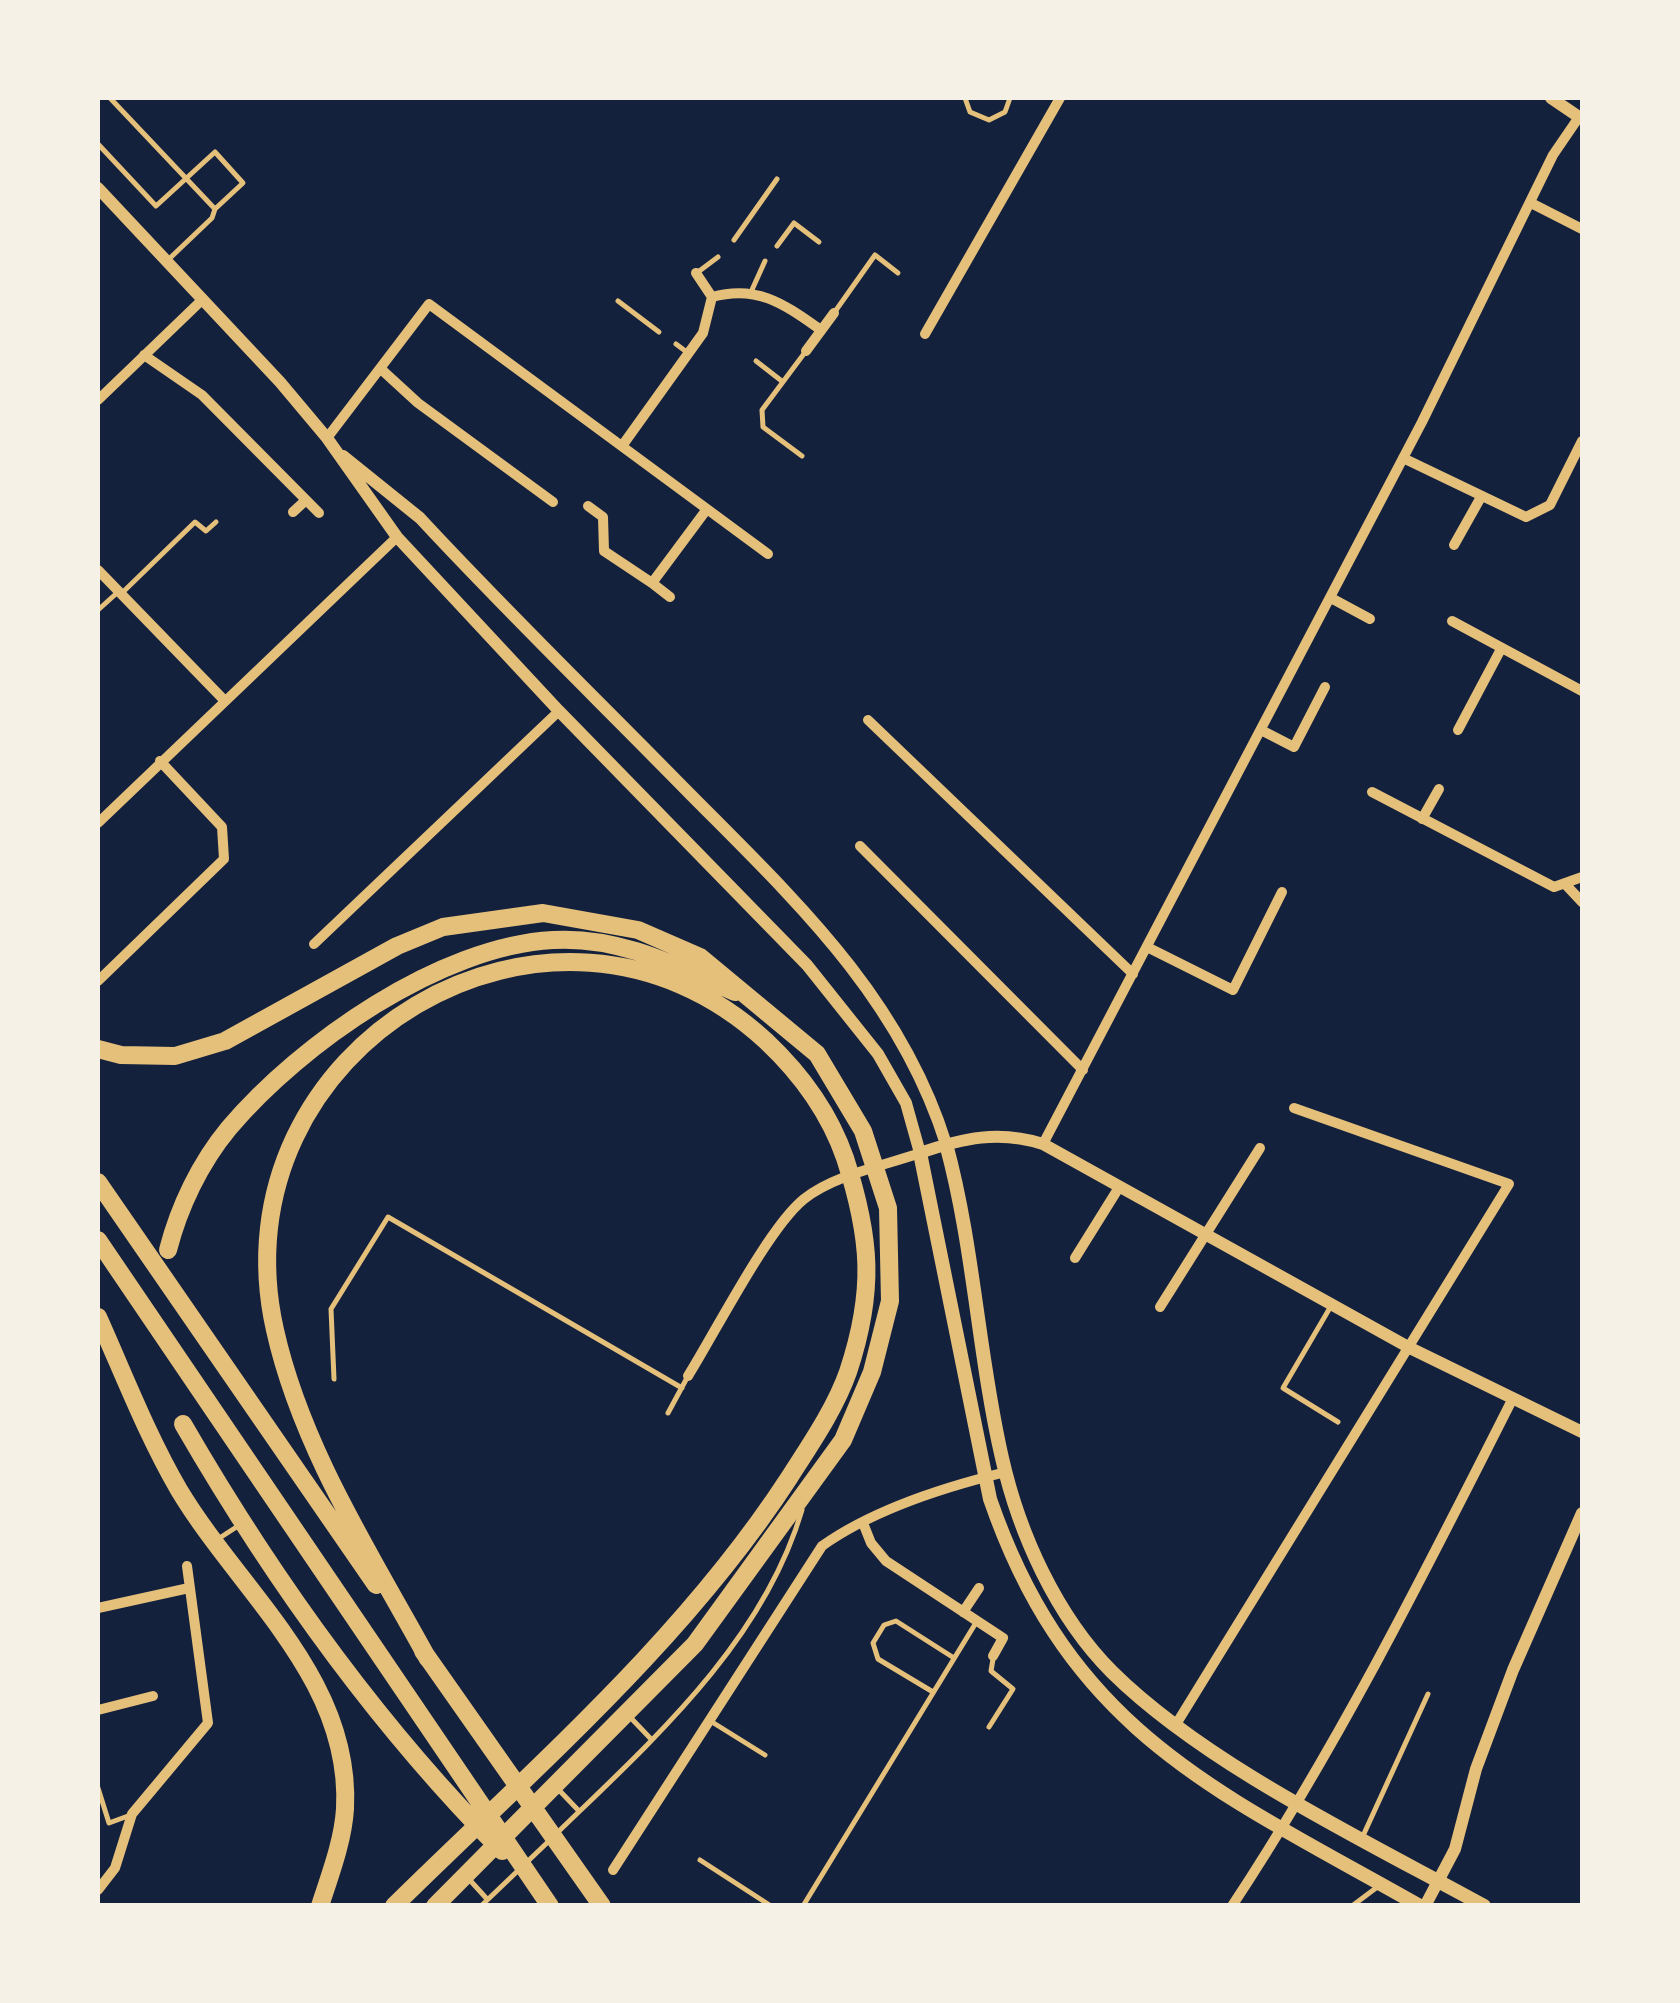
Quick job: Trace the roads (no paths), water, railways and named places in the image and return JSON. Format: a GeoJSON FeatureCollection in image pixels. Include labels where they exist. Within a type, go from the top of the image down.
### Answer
{"type":"FeatureCollection","features":[{"type":"Feature","properties":{"kind":"highway"},"geometry":{"type":"LineString","coordinates":[[98,1049],[121,1055],[174,1056],[225,1041],[397,946],[443,927],[543,913],[638,930],[700,957],[762,1004],[818,1054],[863,1131],[888,1208],[890,1301],[872,1372],[843,1440],[695,1644],[435,1906]]}},
{"type":"Feature","properties":{"kind":"highway"},"geometry":{"type":"LineString","coordinates":[[168,1250],[198,1174],[229,1128],[321,1044],[421,976],[473,957],[553,940],[632,947],[762,1004]]}},
{"type":"Feature","properties":{"kind":"highway"},"geometry":{"type":"LineString","coordinates":[[394,1906],[667,1636],[755,1530],[810,1446],[846,1377],[866,1305],[869,1249],[862,1210],[838,1137],[798,1072],[747,1024],[695,991],[624,968],[558,962],[472,976],[385,1022],[320,1088],[293,1137],[273,1189],[268,1258],[274,1328],[299,1407],[320,1453],[428,1659]]}},
{"type":"Feature","properties":{"kind":"highway"},"geometry":{"type":"LineString","coordinates":[[98,1182],[602,1906]]}},
{"type":"Feature","properties":{"kind":"highway"},"geometry":{"type":"LineString","coordinates":[[98,1240],[470,1806],[550,1906]]}},
{"type":"Feature","properties":{"kind":"highway"},"geometry":{"type":"LineString","coordinates":[[98,1317],[154,1443],[215,1541],[304,1661],[330,1718],[345,1809],[320,1906]]}},
{"type":"Feature","properties":{"kind":"highway"},"geometry":{"type":"LineString","coordinates":[[183,1424],[240,1524],[416,1759],[470,1806]]}},
{"type":"Feature","properties":{"kind":"main road"},"geometry":{"type":"LineString","coordinates":[[946,1144],[962,1208],[978,1329],[1015,1508],[1067,1615],[1110,1670],[1175,1726],[1484,1906]]}},
{"type":"Feature","properties":{"kind":"main road"},"geometry":{"type":"LineString","coordinates":[[920,1153],[985,1477],[1008,1552],[1030,1597],[1079,1671],[1150,1742],[1204,1782],[1422,1906]]}},
{"type":"Feature","properties":{"kind":"street"},"geometry":{"type":"LineString","coordinates":[[926,334],[1060,98]]}},
{"type":"Feature","properties":{"kind":"street"},"geometry":{"type":"LineString","coordinates":[[1043,1144],[1403,458],[1530,202],[1581,118],[1551,98]]}},
{"type":"Feature","properties":{"kind":"street"},"geometry":{"type":"LineString","coordinates":[[98,188],[330,443],[397,537],[558,711],[807,965],[878,1054],[906,1103],[920,1153]]}},
{"type":"Feature","properties":{"kind":"street"},"geometry":{"type":"LineString","coordinates":[[1530,202],[1582,229]]}},
{"type":"Feature","properties":{"kind":"street"},"geometry":{"type":"LineString","coordinates":[[622,446],[703,333],[712,296],[696,273]]}},
{"type":"Feature","properties":{"kind":"street"},"geometry":{"type":"LineString","coordinates":[[712,296],[752,292],[780,301],[821,330]]}},
{"type":"Feature","properties":{"kind":"street"},"geometry":{"type":"LineString","coordinates":[[98,400],[203,299]]}},
{"type":"Feature","properties":{"kind":"street"},"geometry":{"type":"LineString","coordinates":[[330,443],[429,304],[768,554]]}},
{"type":"Feature","properties":{"kind":"street"},"geometry":{"type":"LineString","coordinates":[[806,352],[834,313]]}},
{"type":"Feature","properties":{"kind":"street"},"geometry":{"type":"LineString","coordinates":[[144,356],[202,396],[319,513]]}},
{"type":"Feature","properties":{"kind":"street"},"geometry":{"type":"LineString","coordinates":[[382,370],[418,403],[554,502]]}},
{"type":"Feature","properties":{"kind":"street"},"geometry":{"type":"LineString","coordinates":[[1403,458],[1526,518],[1543,512],[1582,441]]}},
{"type":"Feature","properties":{"kind":"street"},"geometry":{"type":"LineString","coordinates":[[330,443],[420,518],[833,942],[904,1040],[929,1090],[946,1144]]}},
{"type":"Feature","properties":{"kind":"street"},"geometry":{"type":"LineString","coordinates":[[1454,545],[1480,497]]}},
{"type":"Feature","properties":{"kind":"street"},"geometry":{"type":"LineString","coordinates":[[293,512],[306,500]]}},
{"type":"Feature","properties":{"kind":"street"},"geometry":{"type":"LineString","coordinates":[[588,506],[603,517],[604,551],[670,597]]}},
{"type":"Feature","properties":{"kind":"street"},"geometry":{"type":"LineString","coordinates":[[652,583],[707,509]]}},
{"type":"Feature","properties":{"kind":"street"},"geometry":{"type":"LineString","coordinates":[[98,822],[397,537]]}},
{"type":"Feature","properties":{"kind":"street"},"geometry":{"type":"LineString","coordinates":[[98,570],[224,700]]}},
{"type":"Feature","properties":{"kind":"street"},"geometry":{"type":"LineString","coordinates":[[1330,598],[1370,618]]}},
{"type":"Feature","properties":{"kind":"street"},"geometry":{"type":"LineString","coordinates":[[1452,621],[1582,690]]}},
{"type":"Feature","properties":{"kind":"street"},"geometry":{"type":"LineString","coordinates":[[1458,730],[1501,649]]}},
{"type":"Feature","properties":{"kind":"street"},"geometry":{"type":"LineString","coordinates":[[1261,730],[1294,747],[1325,687]]}},
{"type":"Feature","properties":{"kind":"street"},"geometry":{"type":"LineString","coordinates":[[314,944],[558,711]]}},
{"type":"Feature","properties":{"kind":"street"},"geometry":{"type":"LineString","coordinates":[[868,720],[1133,974]]}},
{"type":"Feature","properties":{"kind":"street"},"geometry":{"type":"LineString","coordinates":[[98,982],[224,859],[222,827],[160,761]]}},
{"type":"Feature","properties":{"kind":"street"},"geometry":{"type":"LineString","coordinates":[[1422,819],[1440,789]]}},
{"type":"Feature","properties":{"kind":"street"},"geometry":{"type":"LineString","coordinates":[[1372,792],[1554,887],[1567,886],[1582,877]]}},
{"type":"Feature","properties":{"kind":"street"},"geometry":{"type":"LineString","coordinates":[[860,846],[1083,1070]]}},
{"type":"Feature","properties":{"kind":"street"},"geometry":{"type":"LineString","coordinates":[[1567,886],[1582,902]]}},
{"type":"Feature","properties":{"kind":"street"},"geometry":{"type":"LineString","coordinates":[[1147,948],[1232,990],[1282,892]]}},
{"type":"Feature","properties":{"kind":"street"},"geometry":{"type":"LineString","coordinates":[[1175,1726],[1509,1184],[1294,1108]]}},
{"type":"Feature","properties":{"kind":"street"},"geometry":{"type":"LineString","coordinates":[[688,1376],[770,1242],[803,1200],[833,1184],[946,1144],[1003,1134],[1043,1144],[1331,1306],[1582,1432]]}},
{"type":"Feature","properties":{"kind":"street"},"geometry":{"type":"LineString","coordinates":[[1160,1307],[1260,1148]]}},
{"type":"Feature","properties":{"kind":"street"},"geometry":{"type":"LineString","coordinates":[[1075,1258],[1118,1188]]}},
{"type":"Feature","properties":{"kind":"street"},"geometry":{"type":"LineString","coordinates":[[1232,1906],[1298,1801],[1418,1585],[1514,1398]]}},
{"type":"Feature","properties":{"kind":"street"},"geometry":{"type":"LineString","coordinates":[[614,1870],[822,1546],[863,1523],[942,1489],[1006,1472]]}},
{"type":"Feature","properties":{"kind":"street"},"geometry":{"type":"LineString","coordinates":[[1422,1906],[1455,1849],[1476,1768],[1513,1670],[1582,1513]]}},
{"type":"Feature","properties":{"kind":"street"},"geometry":{"type":"LineString","coordinates":[[863,1523],[871,1544],[886,1561],[1003,1638],[993,1656]]}},
{"type":"Feature","properties":{"kind":"street"},"geometry":{"type":"LineString","coordinates":[[98,1890],[115,1868],[132,1814],[208,1723],[186,1566]]}},
{"type":"Feature","properties":{"kind":"street"},"geometry":{"type":"LineString","coordinates":[[98,1608],[189,1588]]}},
{"type":"Feature","properties":{"kind":"street"},"geometry":{"type":"LineString","coordinates":[[964,1612],[980,1588]]}},
{"type":"Feature","properties":{"kind":"street"},"geometry":{"type":"LineString","coordinates":[[98,1710],[152,1696]]}},
{"type":"Feature","properties":{"kind":"lane"},"geometry":{"type":"LineString","coordinates":[[110,98],[215,209]]}},
{"type":"Feature","properties":{"kind":"lane"},"geometry":{"type":"LineString","coordinates":[[965,98],[970,112],[989,120],[1001,116],[1010,98]]}},
{"type":"Feature","properties":{"kind":"lane"},"geometry":{"type":"LineString","coordinates":[[98,144],[156,206],[215,152],[244,183],[167,261]]}},
{"type":"Feature","properties":{"kind":"lane"},"geometry":{"type":"LineString","coordinates":[[734,240],[777,179]]}},
{"type":"Feature","properties":{"kind":"lane"},"geometry":{"type":"LineString","coordinates":[[777,246],[794,222],[819,242]]}},
{"type":"Feature","properties":{"kind":"lane"},"geometry":{"type":"LineString","coordinates":[[834,313],[875,255],[898,273]]}},
{"type":"Feature","properties":{"kind":"lane"},"geometry":{"type":"LineString","coordinates":[[696,273],[718,257]]}},
{"type":"Feature","properties":{"kind":"lane"},"geometry":{"type":"LineString","coordinates":[[752,292],[765,261]]}},
{"type":"Feature","properties":{"kind":"lane"},"geometry":{"type":"LineString","coordinates":[[618,301],[659,332]]}},
{"type":"Feature","properties":{"kind":"lane"},"geometry":{"type":"LineString","coordinates":[[676,344],[688,352]]}},
{"type":"Feature","properties":{"kind":"lane"},"geometry":{"type":"LineString","coordinates":[[802,456],[763,427],[762,410],[806,352]]}},
{"type":"Feature","properties":{"kind":"lane"},"geometry":{"type":"LineString","coordinates":[[756,361],[783,382]]}},
{"type":"Feature","properties":{"kind":"lane"},"geometry":{"type":"LineString","coordinates":[[98,610],[195,522],[206,532],[216,522]]}},
{"type":"Feature","properties":{"kind":"lane"},"geometry":{"type":"LineString","coordinates":[[334,1379],[332,1310],[388,1217],[682,1388]]}},
{"type":"Feature","properties":{"kind":"lane"},"geometry":{"type":"LineString","coordinates":[[1331,1306],[1283,1388],[1338,1422]]}},
{"type":"Feature","properties":{"kind":"lane"},"geometry":{"type":"LineString","coordinates":[[668,1413],[688,1376]]}},
{"type":"Feature","properties":{"kind":"lane"},"geometry":{"type":"LineString","coordinates":[[482,1906],[651,1739],[718,1666],[788,1558],[806,1493]]}},
{"type":"Feature","properties":{"kind":"lane"},"geometry":{"type":"LineString","coordinates":[[215,1541],[240,1524]]}},
{"type":"Feature","properties":{"kind":"lane"},"geometry":{"type":"LineString","coordinates":[[934,1692],[878,1659],[873,1643],[884,1625],[896,1621],[954,1658]]}},
{"type":"Feature","properties":{"kind":"lane"},"geometry":{"type":"LineString","coordinates":[[803,1906],[977,1621]]}},
{"type":"Feature","properties":{"kind":"lane"},"geometry":{"type":"LineString","coordinates":[[989,1726],[1013,1689],[991,1671],[993,1656]]}},
{"type":"Feature","properties":{"kind":"lane"},"geometry":{"type":"LineString","coordinates":[[1362,1838],[1428,1694]]}},
{"type":"Feature","properties":{"kind":"lane"},"geometry":{"type":"LineString","coordinates":[[627,1714],[651,1739]]}},
{"type":"Feature","properties":{"kind":"lane"},"geometry":{"type":"LineString","coordinates":[[710,1720],[765,1756]]}},
{"type":"Feature","properties":{"kind":"lane"},"geometry":{"type":"LineString","coordinates":[[555,1786],[579,1812]]}},
{"type":"Feature","properties":{"kind":"lane"},"geometry":{"type":"LineString","coordinates":[[98,1788],[109,1823],[132,1814]]}},
{"type":"Feature","properties":{"kind":"lane"},"geometry":{"type":"LineString","coordinates":[[700,1860],[771,1906]]}},
{"type":"Feature","properties":{"kind":"lane"},"geometry":{"type":"LineString","coordinates":[[466,1875],[488,1900]]}},
{"type":"Feature","properties":{"kind":"lane"},"geometry":{"type":"LineString","coordinates":[[1352,1906],[1368,1890],[1382,1884]]}}]}
